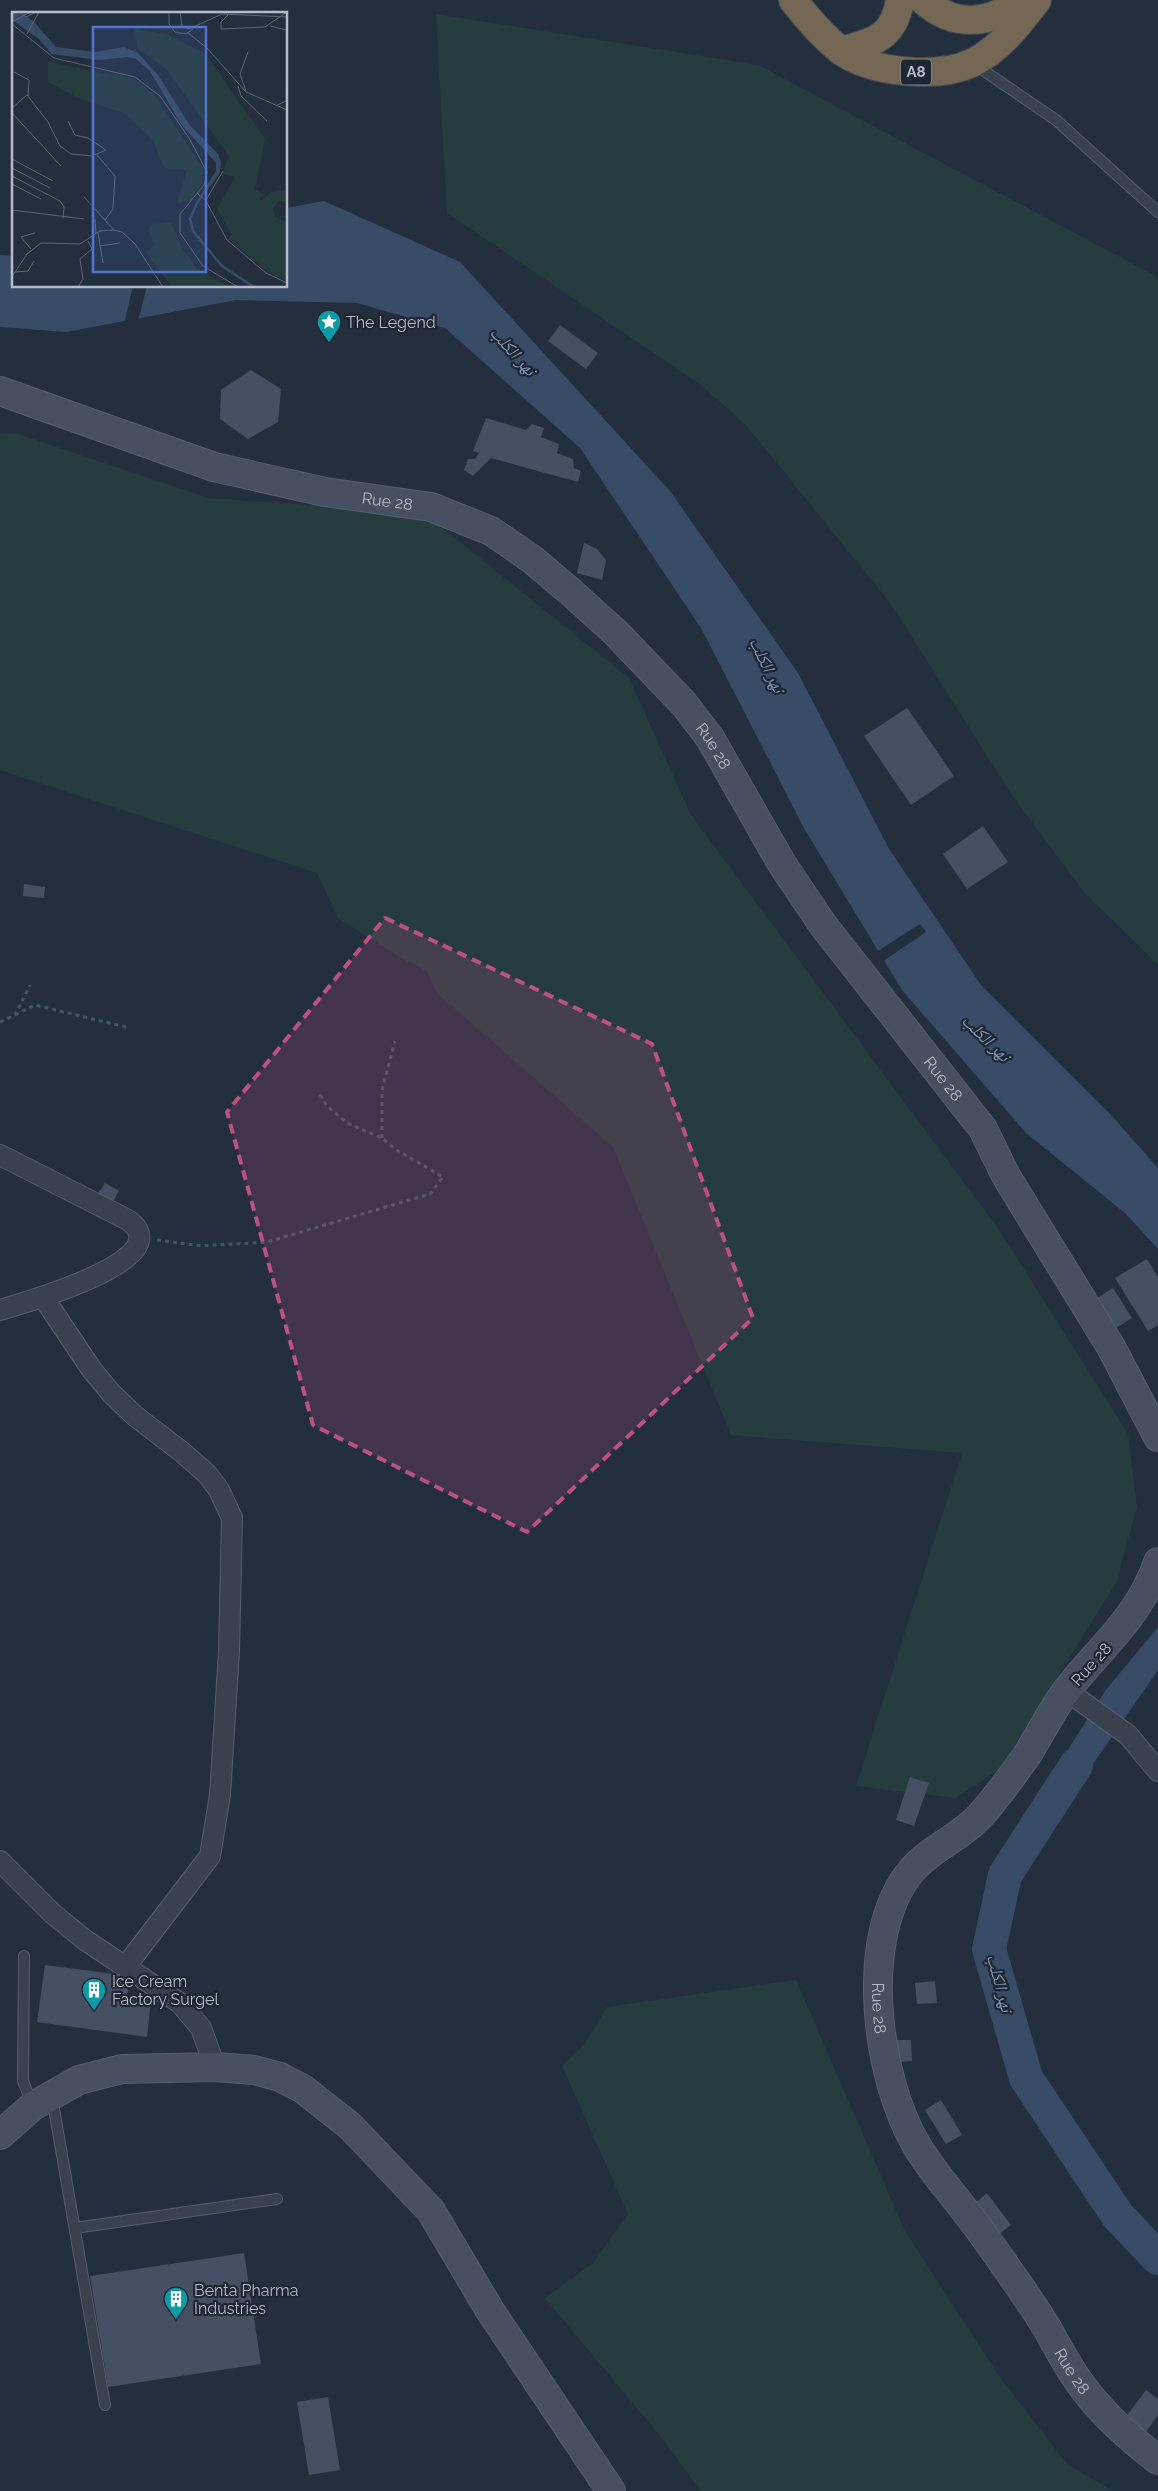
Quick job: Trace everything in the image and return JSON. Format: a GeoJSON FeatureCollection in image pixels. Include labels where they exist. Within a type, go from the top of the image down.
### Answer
{"type":"FeatureCollection","features":[{"type":"Feature","properties":{"kind":"highway","name":"A8"},"geometry":{"type":"LineString","coordinates":[[793,0],[808,20],[841,51],[870,63],[898,71],[926,73],[956,69],[972,63],[986,54],[1014,30],[1037,0]]}},
{"type":"Feature","properties":{"kind":"highway"},"geometry":{"type":"LineString","coordinates":[[841,51],[880,38],[890,30],[900,0]]}},
{"type":"Feature","properties":{"kind":"highway"},"geometry":{"type":"LineString","coordinates":[[923,0],[946,16],[978,21],[997,16],[1019,0]]}},
{"type":"Feature","properties":{"kind":"street","name":"Rue 28"},"geometry":{"type":"LineString","coordinates":[[0,391],[214,467],[325,492],[431,507],[490,531],[533,560],[588,607],[616,633],[684,704],[710,738],[782,864],[823,925],[983,1130],[1006,1176],[1110,1348],[1158,1437]]}},
{"type":"Feature","properties":{"kind":"street"},"geometry":{"type":"LineString","coordinates":[[0,1156],[128,1220],[138,1230],[139,1237],[134,1251],[120,1264],[43,1297],[0,1310]]}},
{"type":"Feature","properties":{"kind":"street"},"geometry":{"type":"LineString","coordinates":[[43,1297],[92,1370],[111,1393],[135,1416],[176,1447],[207,1474],[220,1490],[232,1518],[229,1651],[221,1786],[210,1856],[126,1966]]}},
{"type":"Feature","properties":{"kind":"street","name":"Rue 28"},"geometry":{"type":"LineString","coordinates":[[1158,1562],[1139,1604],[1121,1630],[1067,1691],[1024,1758],[979,1818],[912,1870],[894,1900],[884,1933],[879,1975],[879,2035],[894,2094],[916,2144],[1004,2263],[1076,2378],[1099,2408],[1129,2438],[1158,2460]]}},
{"type":"Feature","properties":{"kind":"street"},"geometry":{"type":"LineString","coordinates":[[1067,1691],[1128,1734],[1157,1765]]}},
{"type":"Feature","properties":{"kind":"street"},"geometry":{"type":"LineString","coordinates":[[0,1861],[53,1914],[85,1940],[180,2002],[201,2028],[215,2067]]}},
{"type":"Feature","properties":{"kind":"street"},"geometry":{"type":"LineString","coordinates":[[0,2135],[42,2101],[79,2080],[122,2069],[215,2067],[254,2070],[280,2076],[303,2089],[350,2126],[431,2211],[489,2309],[611,2491]]}},
{"type":"Feature","properties":{"kind":"lane"},"geometry":{"type":"LineString","coordinates":[[972,63],[1056,120],[1158,212]]}},
{"type":"Feature","properties":{"kind":"lane"},"geometry":{"type":"LineString","coordinates":[[24,1956],[23,2081],[42,2101],[75,2228],[105,2405]]}},
{"type":"Feature","properties":{"kind":"lane"},"geometry":{"type":"LineString","coordinates":[[75,2228],[277,2199]]}},
{"type":"Feature","properties":{"kind":"path"},"geometry":{"type":"LineString","coordinates":[[15,1015],[30,985]]}},
{"type":"Feature","properties":{"kind":"path"},"geometry":{"type":"LineString","coordinates":[[0,1022],[35,1005],[130,1028]]}},
{"type":"Feature","properties":{"kind":"path"},"geometry":{"type":"LineString","coordinates":[[382,1138],[382,1090],[395,1041]]}},
{"type":"Feature","properties":{"kind":"path"},"geometry":{"type":"LineString","coordinates":[[139,1237],[202,1246],[267,1242],[430,1194],[443,1177],[395,1149],[382,1138],[348,1123],[327,1106],[320,1093]]}},
{"type":"Feature","properties":{"kind":"highlighted area"},"geometry":{"type":"Polygon","coordinates":[[[385,918],[652,1044],[753,1318],[527,1532],[313,1425],[227,1112],[385,918]]]}},
{"type":"Feature","properties":{"kind":"green space"},"geometry":{"type":"Polygon","coordinates":[[[436,14],[758,65],[1154,275],[1158,281],[1158,965],[1084,892],[1011,794],[891,604],[746,425],[701,385],[447,213],[436,14]]]}},
{"type":"Feature","properties":{"kind":"green space"},"geometry":{"type":"Polygon","coordinates":[[[0,433],[18,434],[208,498],[356,508],[435,522],[629,678],[691,815],[1000,1231],[1128,1434],[1137,1507],[1116,1583],[1000,1769],[956,1798],[856,1786],[962,1453],[731,1435],[613,1147],[437,993],[427,971],[399,957],[338,918],[317,873],[0,770],[0,433]]]}},
{"type":"Feature","properties":{"kind":"green space"},"geometry":{"type":"Polygon","coordinates":[[[796,1980],[905,2231],[1001,2379],[1067,2464],[1113,2491],[701,2491],[658,2433],[545,2298],[593,2263],[628,2214],[562,2066],[584,2045],[607,2007],[796,1980]]]}},
{"type":"Feature","properties":{"kind":"water"},"geometry":{"type":"Polygon","coordinates":[[[324,201],[460,262],[670,491],[798,673],[889,849],[981,985],[1111,1115],[1158,1168],[1158,1249],[1125,1213],[1026,1133],[902,990],[805,830],[701,628],[580,448],[445,328],[357,303],[236,300],[66,332],[0,327],[0,255],[12,256],[12,288],[288,288],[288,208],[324,201]]]}},
{"type":"Feature","properties":{"kind":"water"},"geometry":{"type":"Polygon","coordinates":[[[1158,1627],[1158,1670],[1062,1809],[1039,1796],[1105,1691],[1158,1627]]]}},
{"type":"Feature","properties":{"kind":"pier"},"geometry":{"type":"Polygon","coordinates":[[[133,288],[146,288],[138,321],[124,324],[133,288]]]}},
{"type":"Feature","properties":{"kind":"pier"},"geometry":{"type":"Polygon","coordinates":[[[920,924],[926,932],[882,962],[876,952],[920,924]]]}},
{"type":"Feature","properties":{"kind":"building"},"geometry":{"type":"Polygon","coordinates":[[[560,325],[598,353],[586,369],[548,341],[560,325]]]}},
{"type":"Feature","properties":{"kind":"building"},"geometry":{"type":"Polygon","coordinates":[[[251,370],[281,389],[278,422],[248,439],[220,419],[221,390],[251,370]]]}},
{"type":"Feature","properties":{"kind":"building"},"geometry":{"type":"Polygon","coordinates":[[[486,418],[526,430],[532,424],[544,428],[541,437],[559,444],[557,453],[573,459],[574,468],[581,471],[578,482],[491,458],[473,476],[464,470],[468,459],[475,459],[479,453],[473,451],[486,418]]]}},
{"type":"Feature","properties":{"kind":"building"},"geometry":{"type":"Polygon","coordinates":[[[584,543],[597,549],[606,560],[602,580],[577,573],[584,543]]]}},
{"type":"Feature","properties":{"kind":"building"},"geometry":{"type":"Polygon","coordinates":[[[907,708],[954,776],[911,805],[864,736],[907,708]]]}},
{"type":"Feature","properties":{"kind":"building"},"geometry":{"type":"Polygon","coordinates":[[[983,826],[1008,862],[967,889],[943,854],[983,826]]]}},
{"type":"Feature","properties":{"kind":"building"},"geometry":{"type":"Polygon","coordinates":[[[24,884],[45,887],[44,898],[23,896],[24,884]]]}},
{"type":"Feature","properties":{"kind":"building"},"geometry":{"type":"Polygon","coordinates":[[[105,1183],[119,1191],[112,1203],[97,1195],[105,1183]]]}},
{"type":"Feature","properties":{"kind":"building"},"geometry":{"type":"Polygon","coordinates":[[[1147,1259],[1158,1277],[1158,1325],[1148,1331],[1115,1278],[1147,1259]]]}},
{"type":"Feature","properties":{"kind":"building"},"geometry":{"type":"Polygon","coordinates":[[[1113,1288],[1132,1318],[1114,1329],[1096,1299],[1113,1288]]]}},
{"type":"Feature","properties":{"kind":"building"},"geometry":{"type":"Polygon","coordinates":[[[910,1777],[929,1783],[914,1826],[896,1820],[910,1777]]]}},
{"type":"Feature","properties":{"kind":"building","name":"Ice Cream Factory Surgel"},"geometry":{"type":"Polygon","coordinates":[[[45,1965],[130,1976],[127,1997],[151,2000],[147,2037],[37,2022],[45,1965]]]}},
{"type":"Feature","properties":{"kind":"building"},"geometry":{"type":"Polygon","coordinates":[[[935,1981],[937,2003],[917,2004],[915,1983],[935,1981]]]}},
{"type":"Feature","properties":{"kind":"building"},"geometry":{"type":"Polygon","coordinates":[[[896,2040],[911,2040],[912,2061],[898,2062],[896,2040]]]}},
{"type":"Feature","properties":{"kind":"building"},"geometry":{"type":"Polygon","coordinates":[[[941,2100],[962,2135],[946,2144],[925,2110],[941,2100]]]}},
{"type":"Feature","properties":{"kind":"building"},"geometry":{"type":"Polygon","coordinates":[[[987,2193],[1011,2225],[998,2235],[975,2203],[987,2193]]]}},
{"type":"Feature","properties":{"kind":"building","name":"Benta Pharma Industries"},"geometry":{"type":"Polygon","coordinates":[[[244,2253],[261,2364],[108,2387],[90,2276],[244,2253]]]}},
{"type":"Feature","properties":{"kind":"building"},"geometry":{"type":"Polygon","coordinates":[[[1146,2390],[1158,2399],[1158,2415],[1145,2433],[1125,2418],[1146,2390]]]}},
{"type":"Feature","properties":{"kind":"building"},"geometry":{"type":"Polygon","coordinates":[[[328,2397],[340,2470],[309,2475],[297,2402],[328,2397]]]}},
{"type":"Feature","properties":{"kind":"waterway","name":"نهر الكلب"},"geometry":{"type":"LineString","coordinates":[[1076,1765],[1005,1875],[989,1949],[1026,2078],[1118,2216],[1158,2258]]}},
{"type":"Feature","properties":{"kind":"place","name":"The Legend"},"geometry":{"type":"Point","coordinates":[329,343]}},
{"type":"Feature","properties":{"kind":"place","name":"Ice Cream Factory Surgel"},"geometry":{"type":"Point","coordinates":[94,2011]}},
{"type":"Feature","properties":{"kind":"place","name":"Benta Pharma Industries"},"geometry":{"type":"Point","coordinates":[176,2320]}}]}
